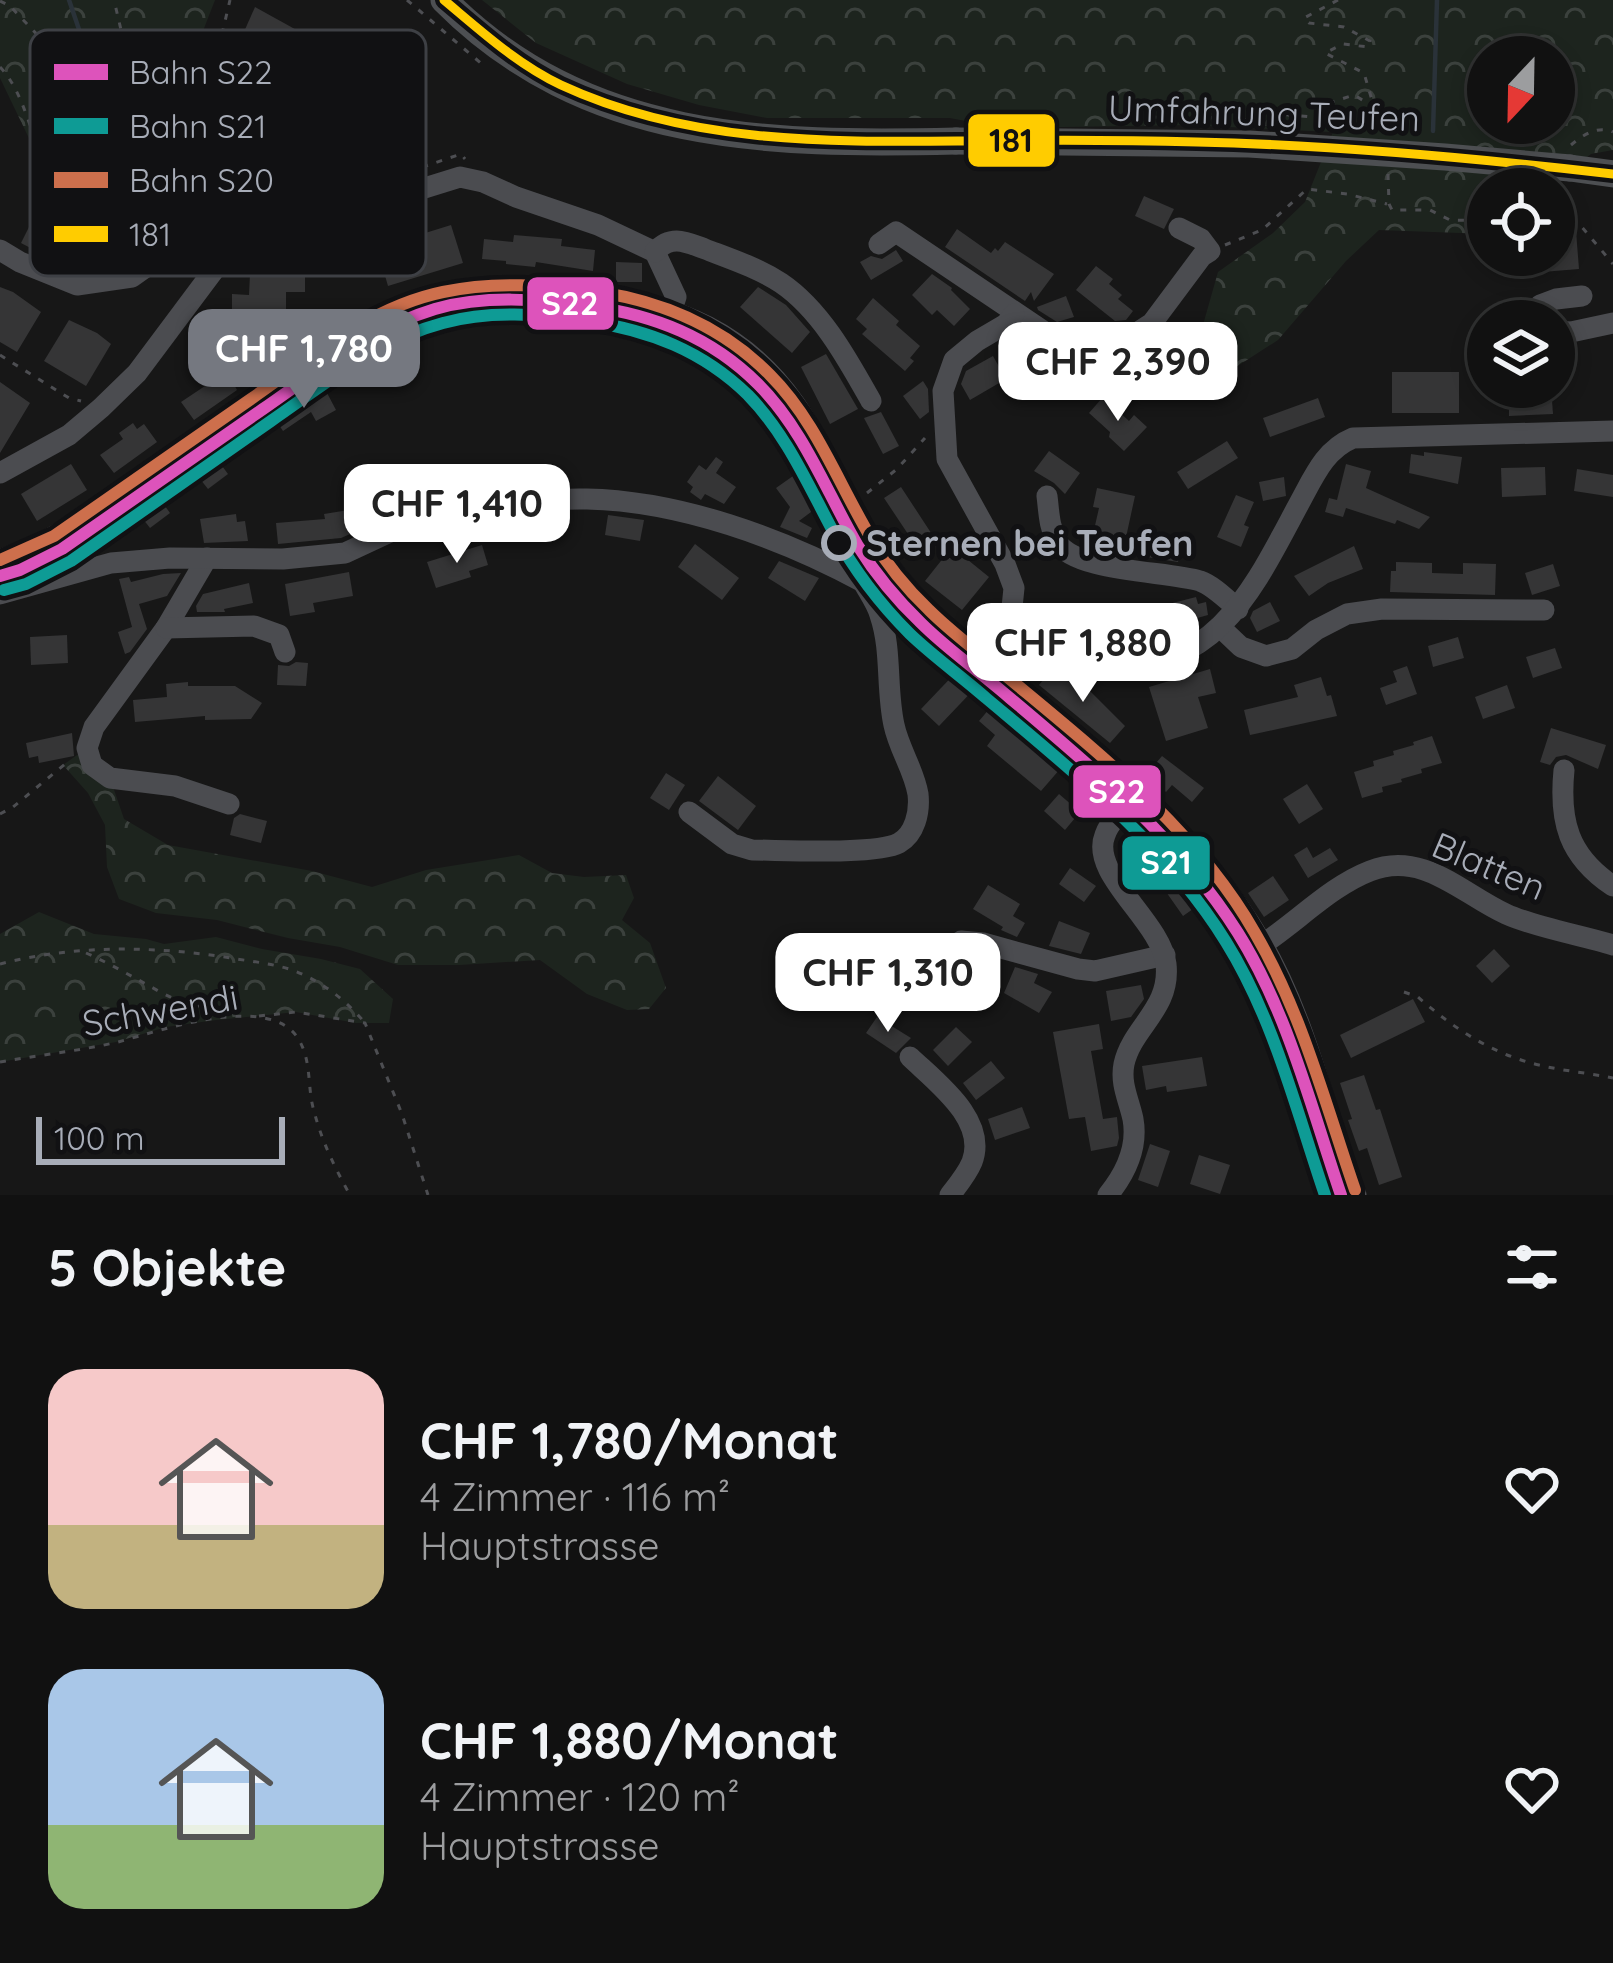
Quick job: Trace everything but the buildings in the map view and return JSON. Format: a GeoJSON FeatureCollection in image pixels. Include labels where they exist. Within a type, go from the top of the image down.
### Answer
{"type":"FeatureCollection","features":[{"type":"Feature","properties":{"kind":"main road","name":"Umfahrung Teufen"},"geometry":{"type":"LineString","coordinates":[[444,0],[483,34],[573,90],[644,117],[736,136],[862,143],[1249,144],[1613,174]]}},
{"type":"Feature","properties":{"kind":"street"},"geometry":{"type":"LineString","coordinates":[[426,188],[460,177],[482,182],[598,225],[655,252],[676,297],[672,309]]}},
{"type":"Feature","properties":{"kind":"street"},"geometry":{"type":"LineString","coordinates":[[879,244],[896,232],[1014,314],[1052,337],[1070,338],[1135,334],[1152,323],[1210,251],[1201,238],[1179,228]]}},
{"type":"Feature","properties":{"kind":"street"},"geometry":{"type":"LineString","coordinates":[[655,252],[663,243],[680,239],[786,286],[848,360],[871,401]]}},
{"type":"Feature","properties":{"kind":"street"},"geometry":{"type":"LineString","coordinates":[[0,250],[30,266]]}},
{"type":"Feature","properties":{"kind":"street"},"geometry":{"type":"LineString","coordinates":[[55,276],[77,285],[133,276]]}},
{"type":"Feature","properties":{"kind":"street"},"geometry":{"type":"LineString","coordinates":[[0,473],[69,435],[106,403],[137,373],[209,276]]}},
{"type":"Feature","properties":{"kind":"street"},"geometry":{"type":"LineString","coordinates":[[0,560],[43,543],[89,515],[366,322],[406,303],[464,288],[511,285],[573,289],[672,309],[718,331],[759,362],[816,439],[889,566],[923,605],[994,655],[1182,834],[1227,888],[1263,944],[1296,1015],[1356,1195]]}},
{"type":"Feature","properties":{"kind":"street"},"geometry":{"type":"LineString","coordinates":[[1553,300],[1582,296]]}},
{"type":"Feature","properties":{"kind":"street"},"geometry":{"type":"LineString","coordinates":[[994,655],[1012,617],[1014,588],[947,459],[943,391],[954,360],[1014,314]]}},
{"type":"Feature","properties":{"kind":"street"},"geometry":{"type":"LineString","coordinates":[[1575,331],[1613,323]]}},
{"type":"Feature","properties":{"kind":"street"},"geometry":{"type":"LineString","coordinates":[[994,655],[1104,666],[1150,664],[1191,649],[1221,628],[1238,608],[1320,465],[1342,442],[1368,436],[1613,431]]}},
{"type":"Feature","properties":{"kind":"street"},"geometry":{"type":"LineString","coordinates":[[1047,496],[1050,524],[1065,552],[1084,560],[1204,582],[1238,608]]}},
{"type":"Feature","properties":{"kind":"street"},"geometry":{"type":"LineString","coordinates":[[0,594],[111,563],[345,553],[456,508],[584,499],[643,503],[761,534],[863,582],[880,613],[895,733],[918,795],[918,819],[902,842],[880,849],[752,850],[732,844],[689,812]]}},
{"type":"Feature","properties":{"kind":"street"},"geometry":{"type":"LineString","coordinates":[[207,558],[166,628],[94,727],[87,748],[92,765],[110,778],[175,786],[229,804]]}},
{"type":"Feature","properties":{"kind":"street"},"geometry":{"type":"LineString","coordinates":[[863,582],[889,566]]}},
{"type":"Feature","properties":{"kind":"street"},"geometry":{"type":"LineString","coordinates":[[1221,628],[1241,647],[1266,656],[1292,649],[1316,630],[1364,611],[1544,610]]}},
{"type":"Feature","properties":{"kind":"street"},"geometry":{"type":"LineString","coordinates":[[166,628],[254,626],[279,635],[285,652]]}},
{"type":"Feature","properties":{"kind":"street"},"geometry":{"type":"LineString","coordinates":[[1564,770],[1564,824],[1586,862],[1613,886]]}},
{"type":"Feature","properties":{"kind":"street"},"geometry":{"type":"LineString","coordinates":[[1108,1195],[1122,1178],[1134,1143],[1122,1075],[1126,1057],[1162,998],[1167,972],[1154,933],[1102,855],[1102,839],[1112,821],[1140,793]]}},
{"type":"Feature","properties":{"kind":"street","name":"Blatten"},"geometry":{"type":"LineString","coordinates":[[1263,944],[1353,879],[1390,866],[1419,867],[1509,916],[1613,945]]}},
{"type":"Feature","properties":{"kind":"street"},"geometry":{"type":"LineString","coordinates":[[961,941],[1095,971],[1165,955]]}},
{"type":"Feature","properties":{"kind":"street"},"geometry":{"type":"LineString","coordinates":[[910,1058],[950,1094],[973,1134],[973,1160],[950,1195]]}},
{"type":"Feature","properties":{"kind":"path"},"geometry":{"type":"LineString","coordinates":[[114,0],[121,30]]}},
{"type":"Feature","properties":{"kind":"path"},"geometry":{"type":"LineString","coordinates":[[223,30],[230,0]]}},
{"type":"Feature","properties":{"kind":"path"},"geometry":{"type":"LineString","coordinates":[[1238,125],[1256,116],[1335,121],[1314,108],[1354,95],[1374,107],[1364,73],[1324,53],[1343,44],[1368,46],[1370,41],[1343,27],[1309,23],[1304,18],[1338,0]]}},
{"type":"Feature","properties":{"kind":"path"},"geometry":{"type":"LineString","coordinates":[[0,1],[33,30]]}},
{"type":"Feature","properties":{"kind":"path"},"geometry":{"type":"LineString","coordinates":[[0,67],[30,123]]}},
{"type":"Feature","properties":{"kind":"path"},"geometry":{"type":"LineString","coordinates":[[1210,251],[1262,230],[1306,189],[1389,204],[1402,212],[1430,210],[1450,220],[1467,220]]}},
{"type":"Feature","properties":{"kind":"path"},"geometry":{"type":"LineString","coordinates":[[1575,225],[1613,264]]}},
{"type":"Feature","properties":{"kind":"path"},"geometry":{"type":"LineString","coordinates":[[2,357],[69,398],[106,403]]}},
{"type":"Feature","properties":{"kind":"path"},"geometry":{"type":"LineString","coordinates":[[860,497],[898,469],[926,436]]}},
{"type":"Feature","properties":{"kind":"path"},"geometry":{"type":"LineString","coordinates":[[0,814],[87,748]]}},
{"type":"Feature","properties":{"kind":"path"},"geometry":{"type":"LineString","coordinates":[[83,951],[166,996],[202,1005],[216,1020]]}},
{"type":"Feature","properties":{"kind":"path"},"geometry":{"type":"LineString","coordinates":[[0,964],[41,953],[189,951],[274,965],[324,986],[365,1023],[428,1195]]}},
{"type":"Feature","properties":{"kind":"path"},"geometry":{"type":"LineString","coordinates":[[1404,992],[1510,1057],[1613,1078]]}},
{"type":"Feature","properties":{"kind":"path"},"geometry":{"type":"LineString","coordinates":[[258,1016],[296,1012],[365,1023]]}},
{"type":"Feature","properties":{"kind":"path","name":"Schwendi"},"geometry":{"type":"LineString","coordinates":[[0,1062],[216,1020],[258,1016],[280,1022],[297,1035],[307,1058],[312,1107],[327,1154],[350,1195]]}},
{"type":"Feature","properties":{"kind":"green space"},"geometry":{"type":"Polygon","coordinates":[[[0,0],[215,0],[203,30],[30,30],[30,140],[0,78],[0,0]]]}},
{"type":"Feature","properties":{"kind":"green space"},"geometry":{"type":"Polygon","coordinates":[[[482,0],[1613,0],[1613,150],[1591,154],[1573,168],[1467,168],[1467,233],[1379,230],[1278,340],[1199,391],[1188,378],[1218,272],[1273,233],[1305,202],[1333,132],[1188,125],[1003,128],[950,118],[767,118],[627,84],[536,43],[482,0]]]}},
{"type":"Feature","properties":{"kind":"green space"},"geometry":{"type":"Polygon","coordinates":[[[87,748],[110,778],[124,819],[168,845],[372,887],[426,870],[519,855],[552,873],[626,875],[634,898],[622,920],[650,943],[666,988],[649,1009],[627,1010],[587,994],[540,960],[398,965],[217,920],[156,913],[119,899],[107,867],[105,825],[88,793],[63,765],[87,748]]]}},
{"type":"Feature","properties":{"kind":"green space"},"geometry":{"type":"Polygon","coordinates":[[[39,912],[94,934],[164,944],[216,937],[360,969],[393,999],[389,1023],[356,1023],[296,1012],[216,1020],[0,1062],[0,934],[39,912]]]}},
{"type":"Feature","properties":{"kind":"waterway"},"geometry":{"type":"LineString","coordinates":[[69,0],[79,30]]}},
{"type":"Feature","properties":{"kind":"waterway"},"geometry":{"type":"LineString","coordinates":[[1433,131],[1437,0]]}},
{"type":"Feature","properties":{"kind":"rail line","name":"S20"},"geometry":{"type":"LineString","coordinates":[[0,560],[54,536],[342,336],[416,299],[482,286],[541,286],[623,296],[691,319],[733,343],[786,393],[877,548],[913,594],[1139,791],[1231,894],[1286,995],[1355,1190]]}},
{"type":"Feature","properties":{"kind":"rail line","name":"S22"},"geometry":{"type":"LineString","coordinates":[[0,576],[62,549],[325,366],[411,317],[473,302],[531,300],[613,310],[680,331],[721,353],[774,402],[801,441],[858,546],[904,605],[1128,802],[1214,898],[1271,995],[1341,1195]]}},
{"type":"Feature","properties":{"kind":"rail line","name":"S21"},"geometry":{"type":"LineString","coordinates":[[4,590],[71,561],[332,378],[419,331],[478,316],[533,315],[610,325],[674,345],[713,366],[762,410],[850,560],[899,623],[1116,811],[1202,907],[1258,1002],[1325,1195]]}},
{"type":"Feature","properties":{"kind":"transit line","name":"181"},"geometry":{"type":"LineString","coordinates":[[444,0],[514,57],[561,85],[610,105],[711,129],[814,140],[1301,146],[1613,174]]}},
{"type":"Feature","properties":{"kind":"transit line","name":"181"},"geometry":{"type":"LineString","coordinates":[[0,560],[90,515],[352,331],[424,298],[486,287],[550,288],[635,301],[699,323],[756,360],[785,391],[868,535],[916,598],[1150,803],[1209,868],[1260,941],[1290,1002],[1356,1195]]}},
{"type":"Feature","properties":{"kind":"place","name":"Sternen bei Teufen"},"geometry":{"type":"Point","coordinates":[839,543]}}]}
